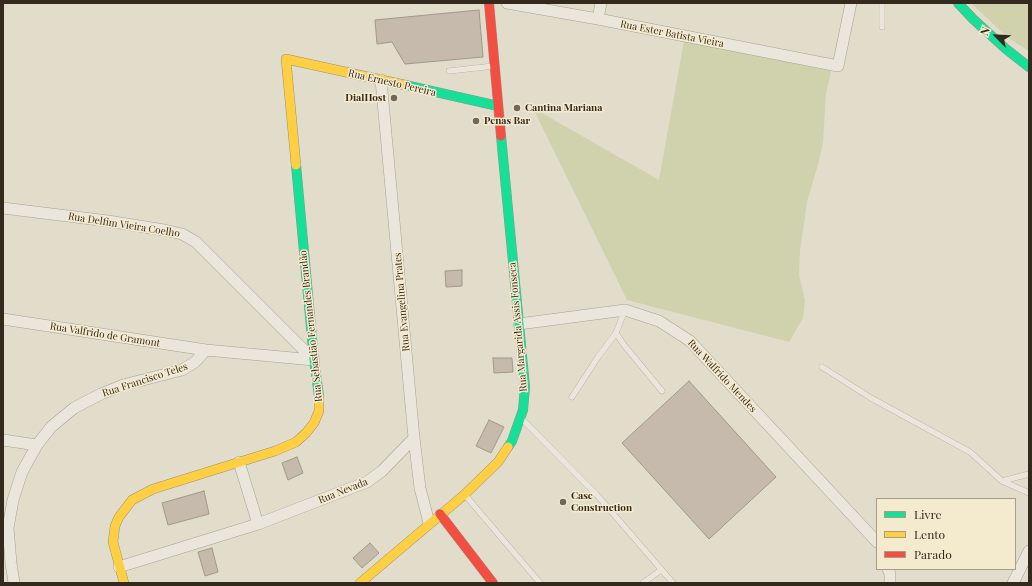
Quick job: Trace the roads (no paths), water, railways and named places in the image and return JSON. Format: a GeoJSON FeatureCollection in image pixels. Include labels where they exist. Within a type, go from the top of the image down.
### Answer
{"type":"FeatureCollection","features":[{"type":"Feature","properties":{"kind":"main road","name":"Rua Margarida Assis Fonseca"},"geometry":{"type":"LineString","coordinates":[[360,583],[429,523],[464,495],[498,462],[512,441],[521,418],[525,387],[489,3]]}},
{"type":"Feature","properties":{"kind":"main road"},"geometry":{"type":"LineString","coordinates":[[958,3],[1006,49],[1029,67]]}},
{"type":"Feature","properties":{"kind":"main road","name":"Rua Ernesto Pereira"},"geometry":{"type":"LineString","coordinates":[[286,59],[498,106]]}},
{"type":"Feature","properties":{"kind":"main road","name":"Rua Sebastião Fernandes Brandão"},"geometry":{"type":"LineString","coordinates":[[124,583],[113,542],[115,526],[125,508],[132,500],[153,488],[275,451],[296,442],[314,423],[319,411],[320,401],[314,360],[286,59]]}},
{"type":"Feature","properties":{"kind":"main road"},"geometry":{"type":"LineString","coordinates":[[440,514],[493,583]]}},
{"type":"Feature","properties":{"kind":"street","name":"Rua Ester Batista Vieira"},"geometry":{"type":"LineString","coordinates":[[506,3],[598,19],[838,66],[851,3]]}},
{"type":"Feature","properties":{"kind":"street"},"geometry":{"type":"LineString","coordinates":[[598,19],[601,3]]}},
{"type":"Feature","properties":{"kind":"street","name":"Rua Evangelina Prates"},"geometry":{"type":"LineString","coordinates":[[381,80],[414,438],[420,488],[429,523]]}},
{"type":"Feature","properties":{"kind":"street","name":"Rua Delfim Vieira Coelho"},"geometry":{"type":"LineString","coordinates":[[3,208],[129,224],[182,234],[196,242],[314,360]]}},
{"type":"Feature","properties":{"kind":"street","name":"Rua Walfrido Mendes"},"geometry":{"type":"LineString","coordinates":[[519,324],[625,310],[660,321],[690,340],[876,541]]}},
{"type":"Feature","properties":{"kind":"street","name":"Rua Valfrido de Gramont"},"geometry":{"type":"LineString","coordinates":[[3,319],[206,350]]}},
{"type":"Feature","properties":{"kind":"street"},"geometry":{"type":"LineString","coordinates":[[206,350],[314,360]]}},
{"type":"Feature","properties":{"kind":"street","name":"Rua Francisco Teles"},"geometry":{"type":"LineString","coordinates":[[14,583],[7,560],[8,528],[13,500],[22,472],[37,444],[51,427],[74,408],[101,394],[123,385],[182,370],[195,362],[206,350]]}},
{"type":"Feature","properties":{"kind":"street","name":"Rua Nevada"},"geometry":{"type":"LineString","coordinates":[[119,567],[258,524],[367,482],[382,472],[414,438]]}},
{"type":"Feature","properties":{"kind":"street"},"geometry":{"type":"LineString","coordinates":[[3,440],[37,444]]}},
{"type":"Feature","properties":{"kind":"street"},"geometry":{"type":"LineString","coordinates":[[239,462],[258,524]]}},
{"type":"Feature","properties":{"kind":"street"},"geometry":{"type":"LineString","coordinates":[[1013,583],[1029,551]]}},
{"type":"Feature","properties":{"kind":"street"},"geometry":{"type":"LineString","coordinates":[[888,570],[890,583]]}},
{"type":"Feature","properties":{"kind":"lane"},"geometry":{"type":"LineString","coordinates":[[882,3],[882,27]]}},
{"type":"Feature","properties":{"kind":"lane"},"geometry":{"type":"LineString","coordinates":[[449,71],[494,66]]}},
{"type":"Feature","properties":{"kind":"lane"},"geometry":{"type":"LineString","coordinates":[[572,397],[598,357],[616,334],[625,310]]}},
{"type":"Feature","properties":{"kind":"lane"},"geometry":{"type":"LineString","coordinates":[[616,334],[662,391]]}},
{"type":"Feature","properties":{"kind":"lane"},"geometry":{"type":"LineString","coordinates":[[822,367],[871,398],[970,452],[1002,481],[1029,493]]}},
{"type":"Feature","properties":{"kind":"lane"},"geometry":{"type":"LineString","coordinates":[[521,418],[597,495],[673,583]]}},
{"type":"Feature","properties":{"kind":"lane"},"geometry":{"type":"LineString","coordinates":[[1002,481],[1029,474]]}},
{"type":"Feature","properties":{"kind":"lane"},"geometry":{"type":"LineString","coordinates":[[464,495],[540,583]]}},
{"type":"Feature","properties":{"kind":"lane"},"geometry":{"type":"LineString","coordinates":[[643,583],[661,570]]}},
{"type":"Feature","properties":{"kind":"place","name":"DialHost"},"geometry":{"type":"Point","coordinates":[394,98]}},
{"type":"Feature","properties":{"kind":"place","name":"Cantina Mariana"},"geometry":{"type":"Point","coordinates":[517,108]}},
{"type":"Feature","properties":{"kind":"place","name":"Penas Bar"},"geometry":{"type":"Point","coordinates":[476,121]}},
{"type":"Feature","properties":{"kind":"place","name":"Case Construction"},"geometry":{"type":"Point","coordinates":[563,502]}}]}
